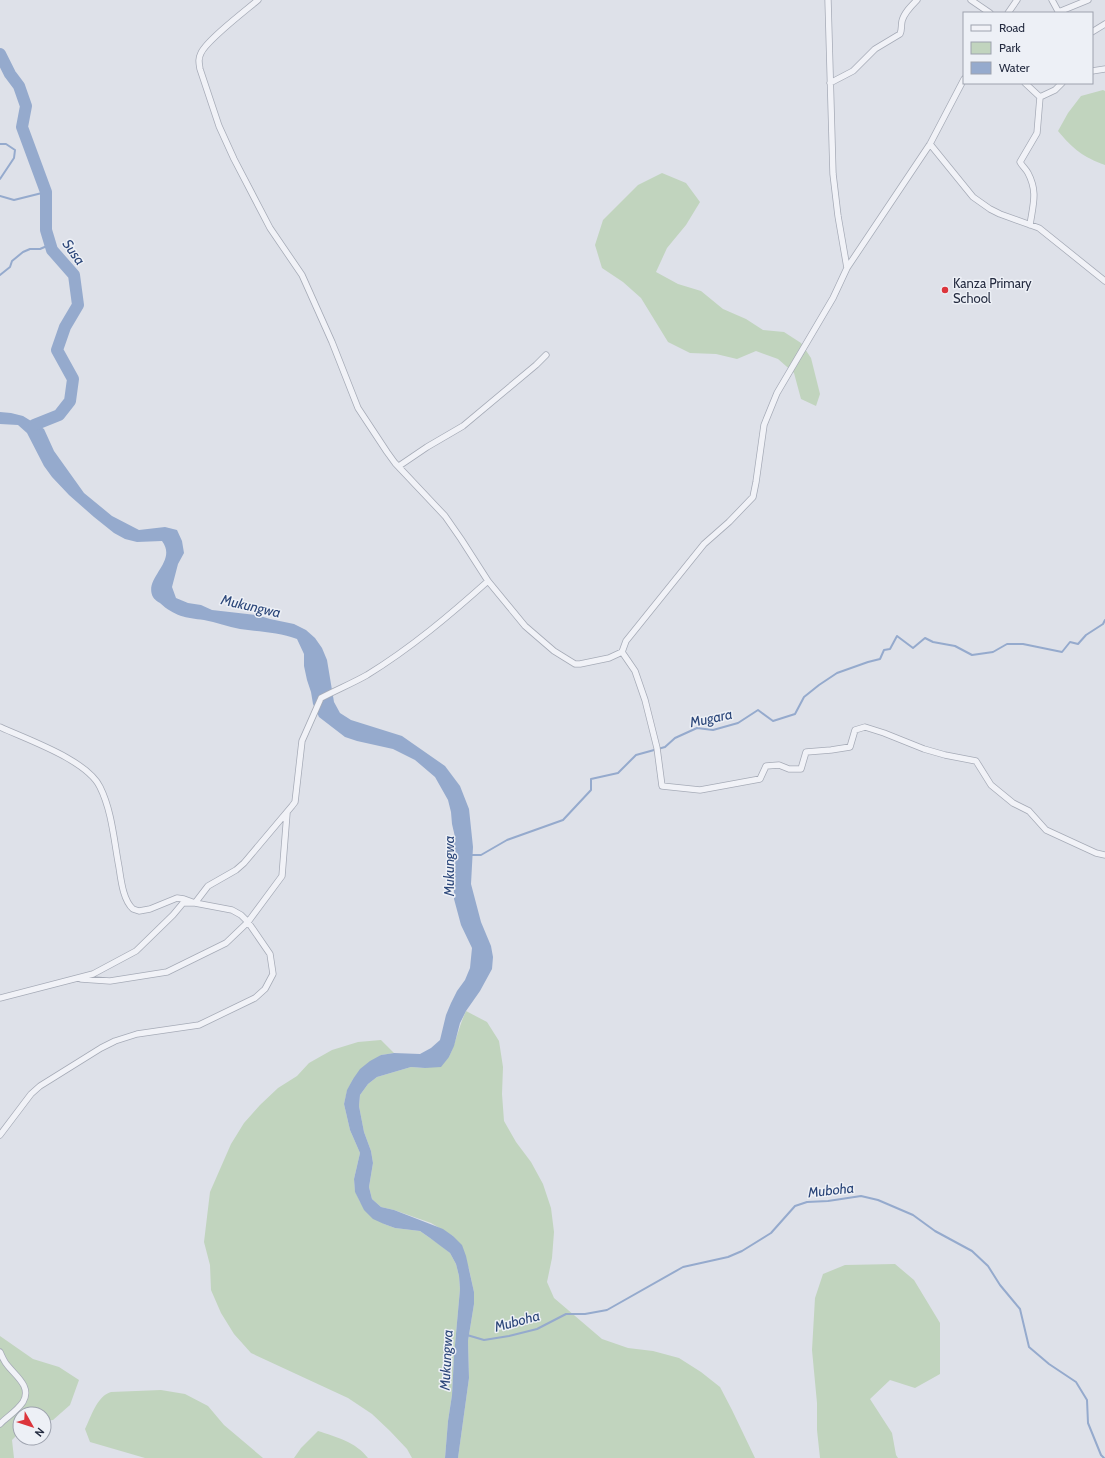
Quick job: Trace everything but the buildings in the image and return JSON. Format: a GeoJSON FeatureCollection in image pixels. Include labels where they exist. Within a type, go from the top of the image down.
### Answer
{"type":"FeatureCollection","features":[{"type":"Feature","properties":{"kind":"street"},"geometry":{"type":"LineString","coordinates":[[258,0],[220,32],[201,52],[199,60],[206,90],[218,126],[270,228],[281,246],[295,264],[311,294],[358,408],[376,436],[395,463],[445,516],[488,581],[525,626],[554,651],[575,664],[585,664],[609,658],[622,652],[626,641],[699,549],[753,497],[765,419],[777,393],[833,298],[847,268],[930,144],[963,81]]}},
{"type":"Feature","properties":{"kind":"street"},"geometry":{"type":"LineString","coordinates":[[827,0],[833,174],[838,216],[847,268]]}},
{"type":"Feature","properties":{"kind":"street"},"geometry":{"type":"LineString","coordinates":[[830,83],[853,71],[875,49],[897,36],[902,31],[903,19],[917,0]]}},
{"type":"Feature","properties":{"kind":"street"},"geometry":{"type":"LineString","coordinates":[[971,0],[989,12]]}},
{"type":"Feature","properties":{"kind":"street"},"geometry":{"type":"LineString","coordinates":[[1009,12],[1017,0]]}},
{"type":"Feature","properties":{"kind":"street"},"geometry":{"type":"LineString","coordinates":[[1052,0],[1059,12],[1088,0]]}},
{"type":"Feature","properties":{"kind":"street"},"geometry":{"type":"LineString","coordinates":[[1093,31],[1105,24]]}},
{"type":"Feature","properties":{"kind":"street"},"geometry":{"type":"LineString","coordinates":[[1093,71],[1105,69]]}},
{"type":"Feature","properties":{"kind":"street"},"geometry":{"type":"LineString","coordinates":[[1026,84],[1040,97]]}},
{"type":"Feature","properties":{"kind":"street"},"geometry":{"type":"LineString","coordinates":[[1040,97],[1055,90],[1061,84]]}},
{"type":"Feature","properties":{"kind":"street"},"geometry":{"type":"LineString","coordinates":[[1030,225],[1035,193],[1034,186],[1028,172],[1020,162],[1037,133],[1040,97]]}},
{"type":"Feature","properties":{"kind":"street"},"geometry":{"type":"LineString","coordinates":[[930,144],[974,196],[990,209],[1039,228],[1105,281]]}},
{"type":"Feature","properties":{"kind":"street"},"geometry":{"type":"LineString","coordinates":[[399,466],[427,447],[463,426],[546,355]]}},
{"type":"Feature","properties":{"kind":"street"},"geometry":{"type":"LineString","coordinates":[[0,998],[93,974],[136,950],[183,904],[195,903],[208,886],[236,870],[244,863],[295,802],[302,741],[321,698],[366,676],[392,659],[461,606],[488,581]]}},
{"type":"Feature","properties":{"kind":"street"},"geometry":{"type":"LineString","coordinates":[[622,652],[635,671],[645,700],[657,748],[662,786],[700,790],[760,779],[766,766],[779,765],[789,769],[801,769],[806,752],[850,747],[855,730],[865,727],[924,749],[976,761],[991,785],[1013,803],[1029,811],[1046,830],[1096,853],[1105,855]]}},
{"type":"Feature","properties":{"kind":"street"},"geometry":{"type":"LineString","coordinates":[[0,727],[68,758],[90,773],[100,785],[110,817],[121,881],[127,902],[133,910],[150,909],[177,898],[232,910],[241,915],[248,922],[270,954],[273,974],[265,989],[254,998],[199,1025],[137,1034],[115,1041],[101,1048],[40,1086],[31,1094],[0,1135]]}},
{"type":"Feature","properties":{"kind":"street"},"geometry":{"type":"LineString","coordinates":[[72,979],[110,981],[168,972],[226,943],[248,922],[282,876],[287,813]]}},
{"type":"Feature","properties":{"kind":"street"},"geometry":{"type":"LineString","coordinates":[[0,1352],[6,1364],[22,1381],[26,1396],[22,1403],[0,1424]]}},
{"type":"Feature","properties":{"kind":"green space"},"geometry":{"type":"Polygon","coordinates":[[[1103,90],[1105,91],[1105,165],[1090,159],[1079,152],[1058,131],[1068,113],[1081,96],[1103,90]]]}},
{"type":"Feature","properties":{"kind":"green space"},"geometry":{"type":"Polygon","coordinates":[[[662,173],[686,183],[700,202],[686,225],[667,248],[656,272],[678,284],[701,291],[723,309],[746,319],[763,330],[784,332],[801,343],[811,358],[820,394],[816,406],[801,399],[794,373],[778,359],[756,351],[737,359],[716,354],[690,353],[668,342],[641,298],[623,282],[602,268],[595,245],[603,220],[638,185],[662,173]]]}},
{"type":"Feature","properties":{"kind":"green space"},"geometry":{"type":"Polygon","coordinates":[[[466,1011],[487,1022],[499,1041],[503,1067],[502,1094],[504,1121],[516,1142],[531,1162],[543,1184],[551,1208],[554,1232],[552,1258],[547,1282],[554,1298],[602,1339],[628,1348],[653,1351],[679,1358],[701,1372],[720,1387],[755,1458],[458,1458],[469,1378],[468,1341],[474,1304],[474,1292],[469,1269],[453,1236],[431,1223],[381,1207],[372,1199],[369,1187],[373,1163],[371,1151],[364,1132],[359,1106],[360,1095],[368,1084],[377,1077],[411,1067],[425,1068],[449,1057],[466,1011]]]}},
{"type":"Feature","properties":{"kind":"green space"},"geometry":{"type":"Polygon","coordinates":[[[381,1040],[394,1053],[381,1055],[353,1079],[347,1091],[344,1104],[350,1130],[360,1153],[354,1179],[355,1191],[360,1202],[384,1224],[395,1228],[420,1231],[450,1253],[456,1264],[460,1289],[452,1395],[445,1458],[412,1458],[407,1449],[372,1414],[348,1398],[251,1353],[234,1334],[221,1313],[211,1290],[210,1265],[204,1242],[210,1192],[231,1144],[244,1123],[278,1088],[297,1076],[309,1063],[332,1050],[358,1042],[381,1040]]]}},
{"type":"Feature","properties":{"kind":"green space"},"geometry":{"type":"Polygon","coordinates":[[[895,1264],[914,1280],[940,1323],[940,1374],[915,1388],[890,1380],[870,1399],[892,1433],[896,1455],[898,1458],[820,1458],[812,1350],[815,1298],[823,1274],[845,1265],[895,1264]]]}},
{"type":"Feature","properties":{"kind":"green space"},"geometry":{"type":"Polygon","coordinates":[[[0,1336],[33,1359],[59,1367],[79,1380],[70,1405],[53,1420],[52,1406],[12,1406],[12,1446],[14,1458],[0,1458],[0,1336]]]}},
{"type":"Feature","properties":{"kind":"green space"},"geometry":{"type":"Polygon","coordinates":[[[161,1390],[185,1394],[208,1406],[224,1425],[263,1458],[145,1458],[90,1442],[85,1429],[98,1402],[106,1394],[111,1392],[161,1390]]]}},
{"type":"Feature","properties":{"kind":"green space"},"geometry":{"type":"Polygon","coordinates":[[[318,1431],[352,1444],[363,1452],[368,1458],[294,1458],[301,1448],[318,1431]]]}},
{"type":"Feature","properties":{"kind":"water"},"geometry":{"type":"Polygon","coordinates":[[[0,412],[23,416],[44,429],[54,451],[84,493],[112,516],[139,530],[165,527],[177,530],[182,541],[184,553],[178,564],[172,587],[176,598],[188,603],[201,605],[212,610],[257,615],[294,624],[306,630],[315,638],[322,648],[327,660],[334,702],[340,713],[351,720],[402,736],[445,766],[460,786],[469,809],[473,847],[471,884],[481,922],[491,946],[493,957],[492,969],[480,991],[466,1011],[460,1023],[454,1046],[449,1057],[441,1067],[411,1067],[377,1077],[368,1084],[360,1095],[359,1106],[364,1132],[371,1151],[373,1163],[369,1187],[372,1199],[381,1207],[394,1210],[443,1229],[462,1245],[466,1256],[474,1292],[474,1304],[468,1341],[469,1378],[458,1458],[445,1458],[452,1395],[460,1289],[456,1264],[450,1253],[420,1231],[395,1228],[384,1224],[373,1219],[364,1210],[355,1192],[354,1179],[360,1153],[350,1130],[344,1104],[347,1090],[353,1079],[360,1069],[370,1061],[381,1055],[394,1053],[420,1054],[431,1048],[440,1040],[446,1015],[451,1003],[465,980],[470,968],[472,948],[461,925],[454,899],[454,887],[450,874],[450,861],[455,837],[448,800],[435,777],[415,760],[393,749],[345,737],[319,717],[313,704],[307,680],[304,666],[304,654],[297,639],[269,632],[240,629],[175,614],[155,600],[151,590],[152,583],[164,563],[166,556],[166,549],[162,541],[137,542],[125,539],[114,533],[69,495],[52,477],[44,466],[27,433],[18,425],[0,424],[0,412]]]}},
{"type":"Feature","properties":{"kind":"waterway","name":"Susa"},"geometry":{"type":"LineString","coordinates":[[0,54],[10,74],[19,86],[26,106],[22,127],[46,192],[46,230],[52,250],[74,275],[78,305],[65,327],[57,350],[73,379],[70,401],[59,415],[34,425]]}},
{"type":"Feature","properties":{"kind":"waterway"},"geometry":{"type":"LineString","coordinates":[[0,144],[6,144],[15,150],[14,158],[0,179]]}},
{"type":"Feature","properties":{"kind":"waterway"},"geometry":{"type":"LineString","coordinates":[[0,196],[14,200],[46,192]]}},
{"type":"Feature","properties":{"kind":"waterway"},"geometry":{"type":"LineString","coordinates":[[0,275],[10,267],[12,261],[23,252],[30,249],[40,249],[47,246],[52,250]]}},
{"type":"Feature","properties":{"kind":"waterway","name":"Mugara"},"geometry":{"type":"LineString","coordinates":[[471,855],[481,855],[507,840],[563,820],[591,790],[591,779],[618,773],[636,755],[665,747],[675,738],[697,728],[713,730],[738,723],[758,710],[773,721],[795,714],[804,697],[819,685],[837,673],[880,659],[884,650],[890,649],[897,636],[913,648],[925,638],[933,642],[955,646],[972,655],[993,652],[1007,644],[1023,644],[1062,652],[1070,642],[1078,644],[1086,635],[1103,624],[1105,620]]}},
{"type":"Feature","properties":{"kind":"waterway","name":"Muboha"},"geometry":{"type":"LineString","coordinates":[[467,1335],[484,1340],[509,1336],[537,1329],[566,1314],[585,1314],[607,1310],[683,1267],[728,1257],[742,1251],[771,1233],[795,1206],[807,1202],[828,1201],[861,1196],[878,1200],[913,1215],[935,1231],[972,1251],[988,1266],[1000,1285],[1020,1309],[1029,1347],[1049,1364],[1076,1382],[1087,1400],[1088,1423],[1101,1455],[1104,1458]]}},
{"type":"Feature","properties":{"kind":"place","name":"Kanza Primary School"},"geometry":{"type":"Point","coordinates":[945,290]}},
{"type":"Feature","properties":{"kind":"water label","name":"Mukungwa"},"geometry":{"type":"Point","coordinates":[251,606]}},
{"type":"Feature","properties":{"kind":"water label","name":"Mukungwa"},"geometry":{"type":"Point","coordinates":[449,866]}},
{"type":"Feature","properties":{"kind":"water label","name":"Mukungwa"},"geometry":{"type":"Point","coordinates":[446,1360]}}]}
